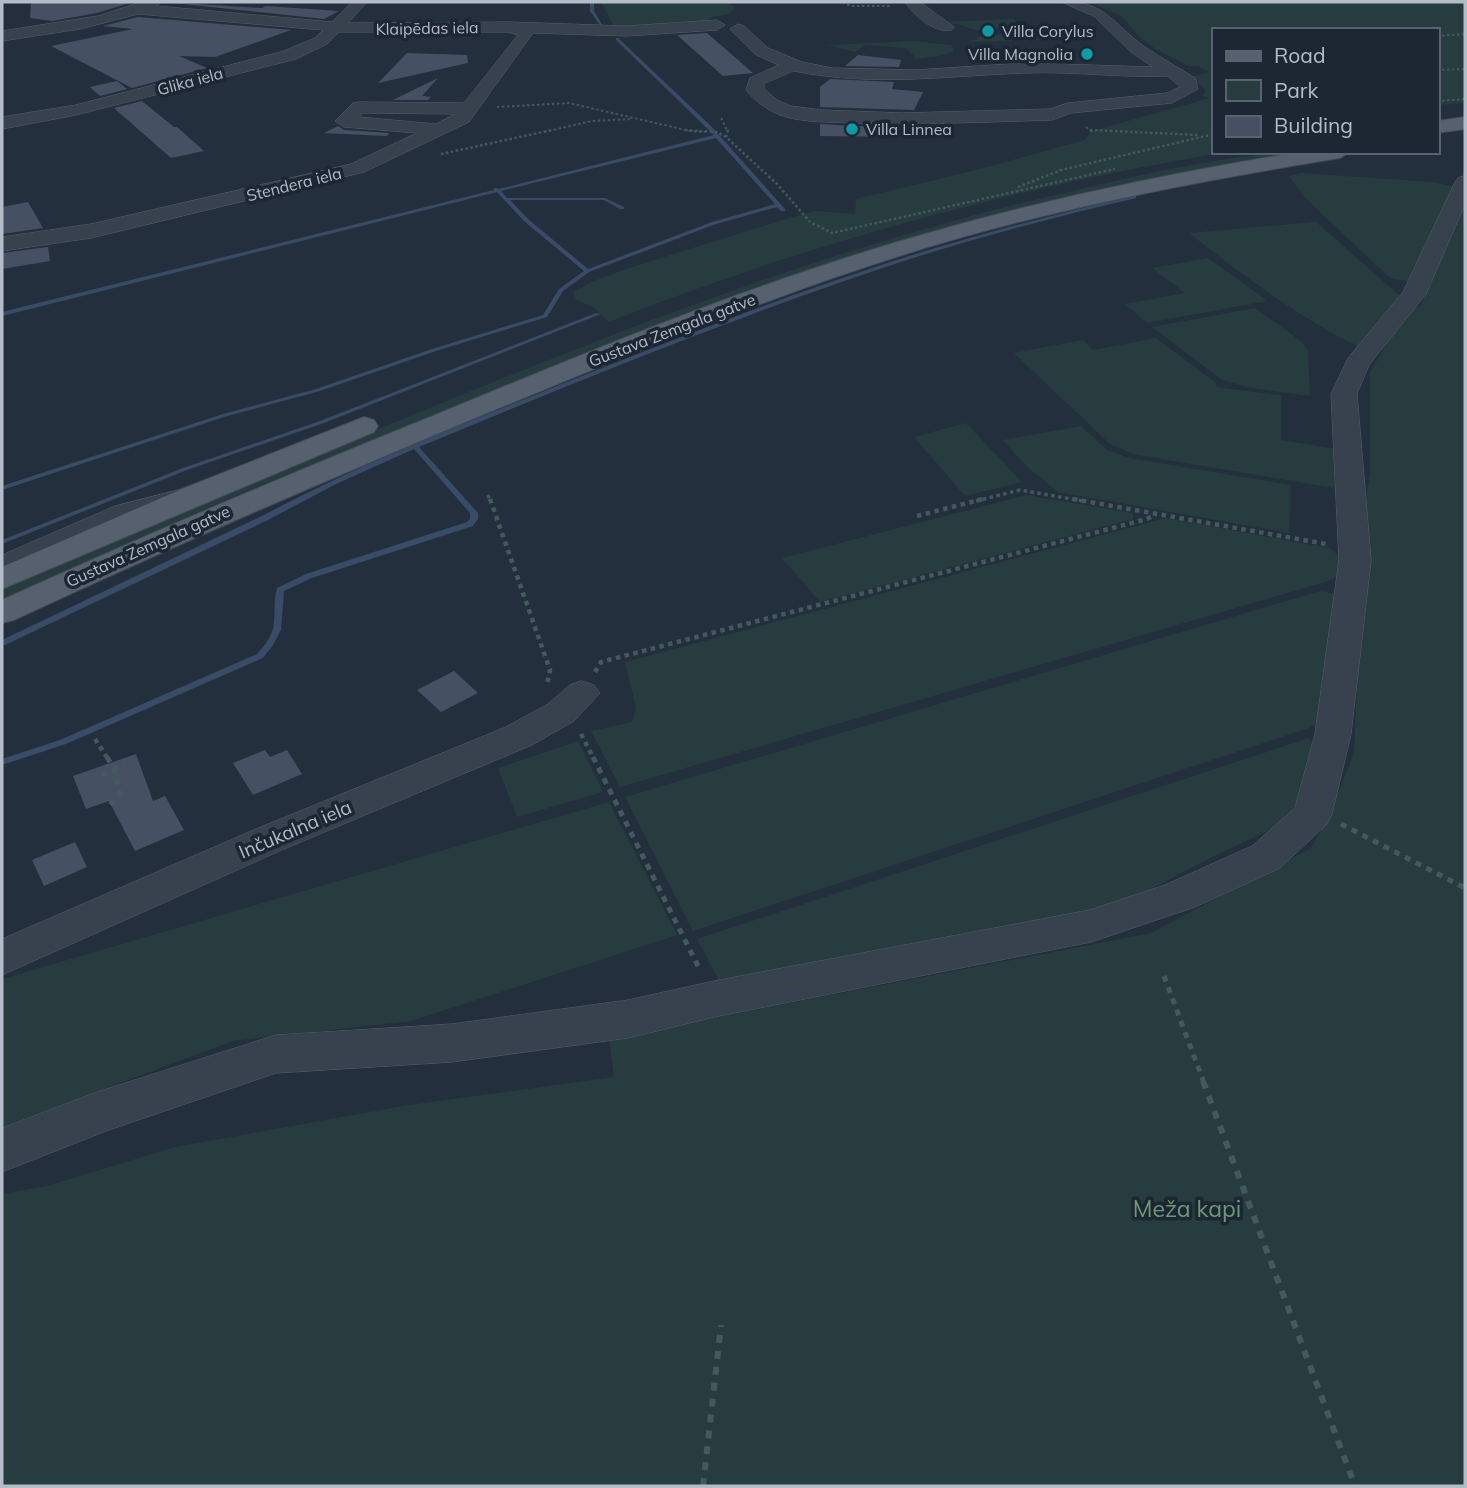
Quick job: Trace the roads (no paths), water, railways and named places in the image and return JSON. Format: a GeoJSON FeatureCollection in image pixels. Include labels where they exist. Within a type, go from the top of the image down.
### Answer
{"type":"FeatureCollection","features":[{"type":"Feature","properties":{"kind":"main road"},"geometry":{"type":"LineString","coordinates":[[1439,127],[1465,123]]}},
{"type":"Feature","properties":{"kind":"main road"},"geometry":{"type":"LineString","coordinates":[[1439,142],[1465,139]]}},
{"type":"Feature","properties":{"kind":"main road","name":"Gustava Zemgala gatve"},"geometry":{"type":"LineString","coordinates":[[490,376],[731,284],[875,237],[1064,188],[1245,154]]}},
{"type":"Feature","properties":{"kind":"main road","name":"Gustava Zemgala gatve"},"geometry":{"type":"LineString","coordinates":[[2,614],[251,501],[732,305],[849,265],[1054,207],[1175,180],[1328,154]]}},
{"type":"Feature","properties":{"kind":"main road","name":"Gustava Zemgala gatve"},"geometry":{"type":"LineString","coordinates":[[2,579],[193,496],[388,416]]}},
{"type":"Feature","properties":{"kind":"street"},"geometry":{"type":"LineString","coordinates":[[2,36],[40,31],[137,9],[154,2]]}},
{"type":"Feature","properties":{"kind":"street","name":"Glika iela"},"geometry":{"type":"LineString","coordinates":[[2,123],[76,110],[290,55],[312,46],[360,2]]}},
{"type":"Feature","properties":{"kind":"street"},"geometry":{"type":"LineString","coordinates":[[912,2],[925,15],[946,27]]}},
{"type":"Feature","properties":{"kind":"street"},"geometry":{"type":"LineString","coordinates":[[1070,2],[1100,14],[1137,49],[1175,71],[1189,82],[1189,89],[1172,98],[1068,108],[1060,112],[903,119],[805,114],[771,104],[755,90],[756,82],[764,76],[794,65],[883,77],[1027,68],[1148,73],[1175,71],[1197,68]]}},
{"type":"Feature","properties":{"kind":"street","name":"Klaipēdas iela"},"geometry":{"type":"LineString","coordinates":[[137,9],[335,27],[627,31],[717,25],[721,20],[736,20],[760,49],[794,65]]}},
{"type":"Feature","properties":{"kind":"street","name":"Stendera iela"},"geometry":{"type":"LineString","coordinates":[[2,244],[91,231],[249,195],[357,168],[391,154],[462,118],[526,35],[525,31],[518,28]]}},
{"type":"Feature","properties":{"kind":"street"},"geometry":{"type":"LineString","coordinates":[[441,130],[344,121],[359,107],[468,110]]}},
{"type":"Feature","properties":{"kind":"street"},"geometry":{"type":"LineString","coordinates":[[2,1150],[97,1113],[276,1054],[452,1043],[628,1019],[714,999],[1091,926],[1180,896],[1266,857],[1313,814],[1333,734],[1354,549],[1344,394],[1357,363],[1414,294],[1465,182]]}},
{"type":"Feature","properties":{"kind":"street","name":"Gustava Zemgala gatve"},"geometry":{"type":"LineString","coordinates":[[2,566],[126,512],[193,496]]}},
{"type":"Feature","properties":{"kind":"street","name":"Inčukalna iela"},"geometry":{"type":"LineString","coordinates":[[2,958],[270,839],[520,736],[565,697]]}},
{"type":"Feature","properties":{"kind":"waterway"},"geometry":{"type":"LineString","coordinates":[[592,2],[592,11],[603,27]]}},
{"type":"Feature","properties":{"kind":"waterway"},"geometry":{"type":"LineString","coordinates":[[617,39],[709,127],[783,210]]}},
{"type":"Feature","properties":{"kind":"waterway"},"geometry":{"type":"LineString","coordinates":[[498,191],[717,136]]}},
{"type":"Feature","properties":{"kind":"waterway"},"geometry":{"type":"LineString","coordinates":[[2,314],[498,191]]}},
{"type":"Feature","properties":{"kind":"waterway"},"geometry":{"type":"LineString","coordinates":[[498,191],[506,199]]}},
{"type":"Feature","properties":{"kind":"waterway"},"geometry":{"type":"LineString","coordinates":[[2,643],[368,466],[618,364],[763,308],[909,258],[983,235],[1134,197]]}},
{"type":"Feature","properties":{"kind":"waterway"},"geometry":{"type":"LineString","coordinates":[[506,199],[605,199],[622,208]]}},
{"type":"Feature","properties":{"kind":"waterway"},"geometry":{"type":"LineString","coordinates":[[506,199],[526,220],[587,271]]}},
{"type":"Feature","properties":{"kind":"waterway"},"geometry":{"type":"LineString","coordinates":[[587,271],[714,223],[778,205]]}},
{"type":"Feature","properties":{"kind":"waterway"},"geometry":{"type":"LineString","coordinates":[[2,488],[225,415],[318,390],[545,316],[561,290],[587,271]]}},
{"type":"Feature","properties":{"kind":"waterway"},"geometry":{"type":"LineString","coordinates":[[2,542],[185,469],[322,422],[598,314]]}},
{"type":"Feature","properties":{"kind":"waterway"},"geometry":{"type":"LineString","coordinates":[[2,762],[63,742],[260,656],[277,630],[280,590],[309,576],[470,524],[474,513],[416,447]]}},
{"type":"Feature","properties":{"kind":"place","name":"Villa Corylus"},"geometry":{"type":"Point","coordinates":[988,31]}},
{"type":"Feature","properties":{"kind":"place","name":"Villa Magnolia"},"geometry":{"type":"Point","coordinates":[1087,54]}},
{"type":"Feature","properties":{"kind":"place","name":"Villa Linnea"},"geometry":{"type":"Point","coordinates":[852,129]}},
{"type":"Feature","properties":{"kind":"park label","name":"Meža kapi"},"geometry":{"type":"Point","coordinates":[1187,1209]}}]}
